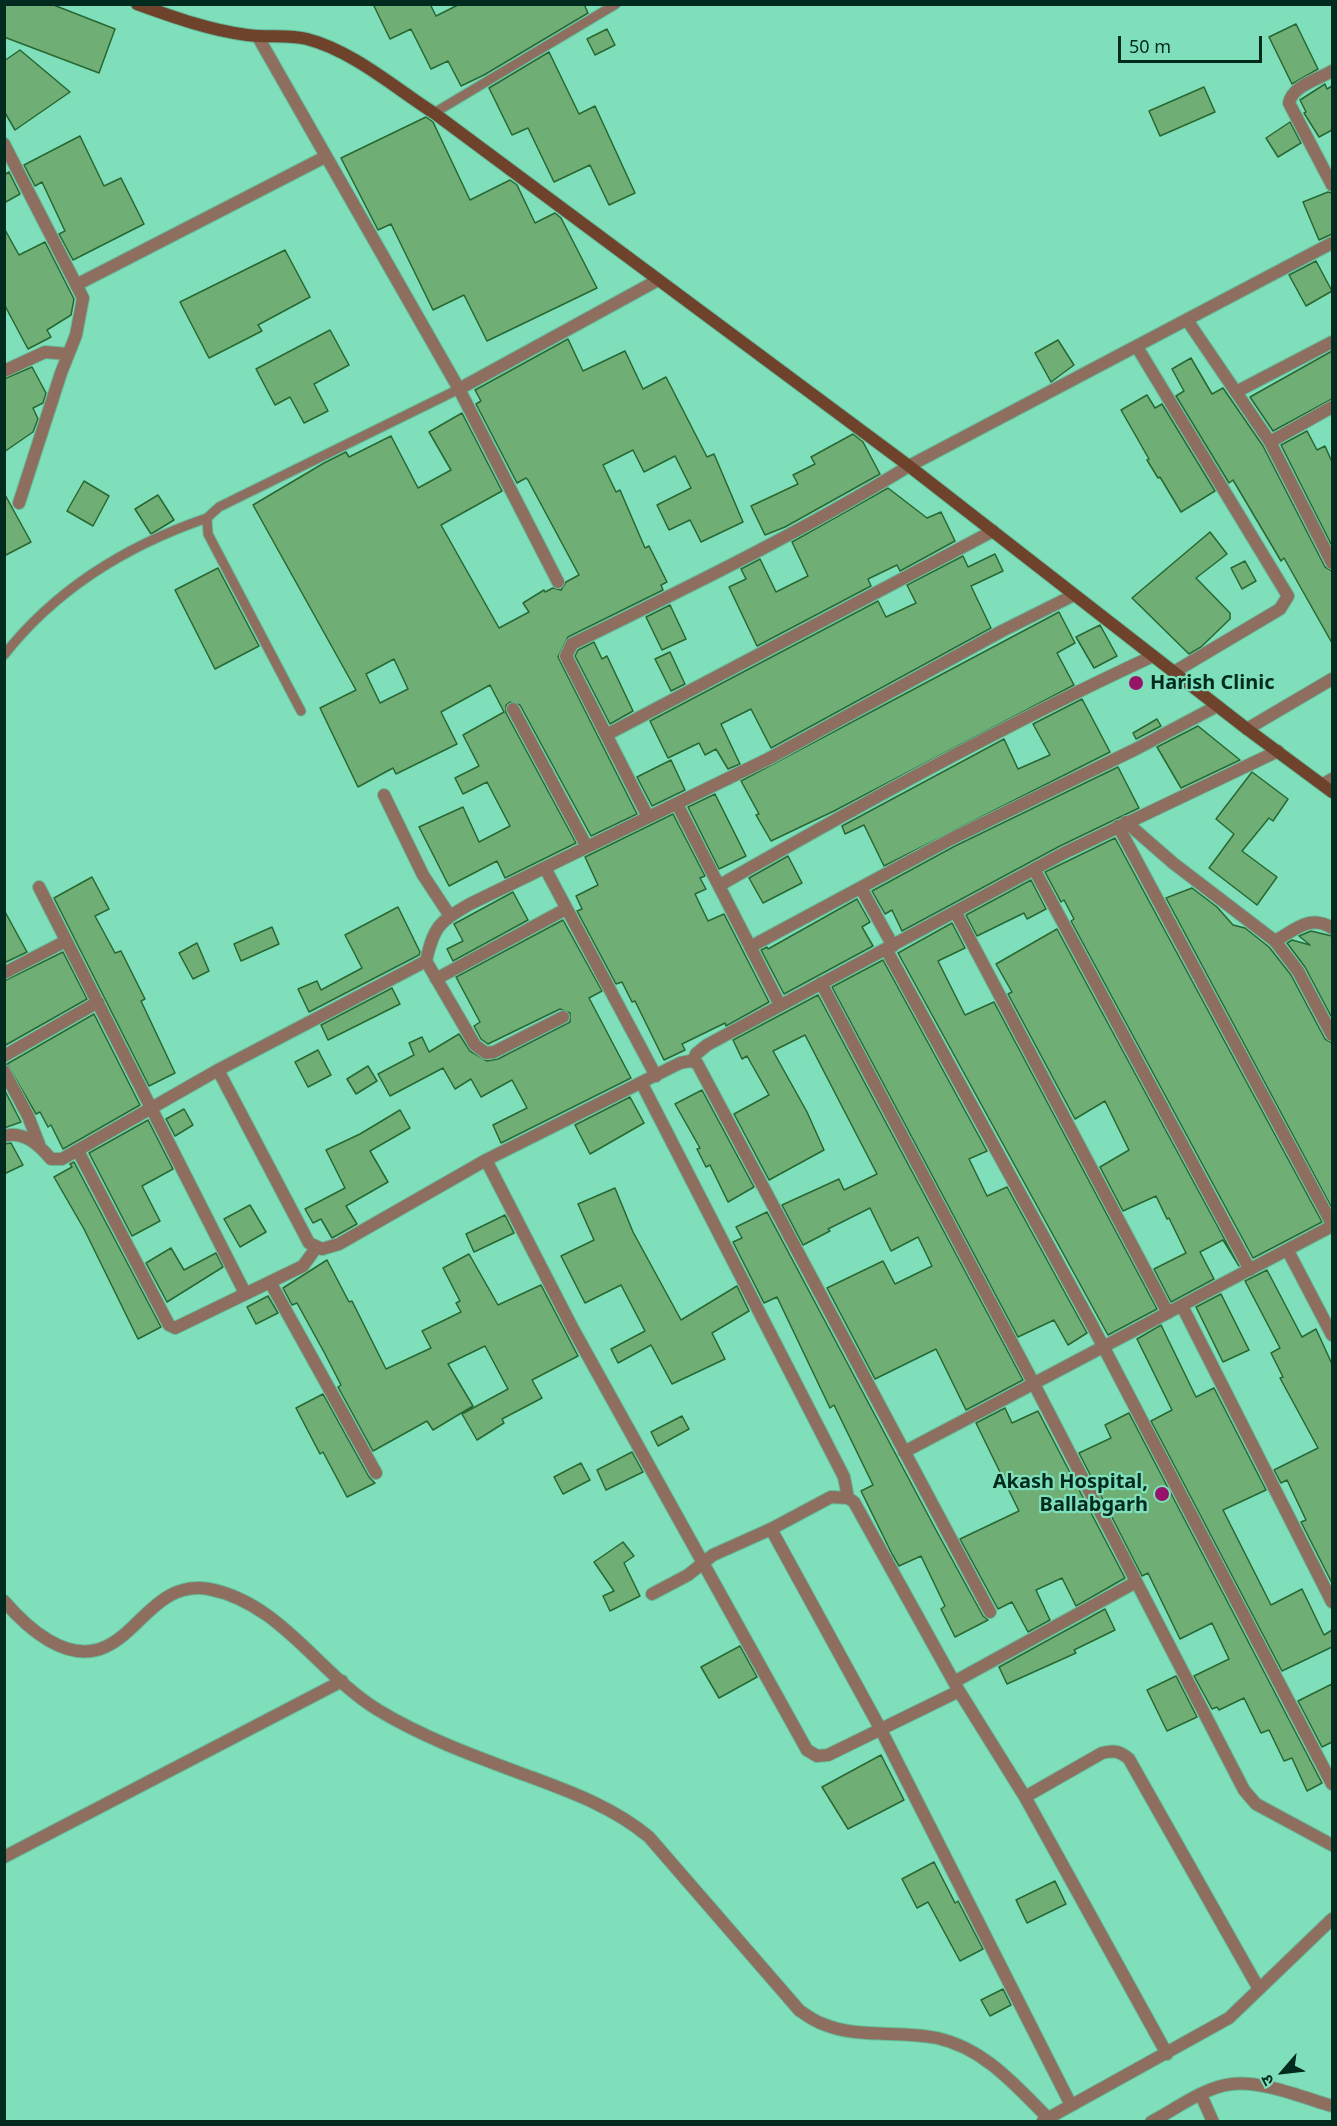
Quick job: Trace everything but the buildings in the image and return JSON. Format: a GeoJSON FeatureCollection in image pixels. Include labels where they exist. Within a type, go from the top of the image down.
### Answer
{"type":"FeatureCollection","features":[{"type":"Feature","properties":{"kind":"street"},"geometry":{"type":"LineString","coordinates":[[137,4],[192,23],[258,37],[296,37],[324,46],[372,72],[434,113],[909,466],[1246,729],[1329,785]]}},
{"type":"Feature","properties":{"kind":"street"},"geometry":{"type":"LineString","coordinates":[[258,37],[459,389],[558,582]]}},
{"type":"Feature","properties":{"kind":"street"},"geometry":{"type":"LineString","coordinates":[[1332,72],[1297,90],[1290,96],[1289,103],[1332,185]]}},
{"type":"Feature","properties":{"kind":"street"},"geometry":{"type":"LineString","coordinates":[[4,144],[78,284],[84,304],[76,335],[67,354],[19,503]]}},
{"type":"Feature","properties":{"kind":"street"},"geometry":{"type":"LineString","coordinates":[[78,284],[325,157]]}},
{"type":"Feature","properties":{"kind":"street"},"geometry":{"type":"LineString","coordinates":[[648,817],[566,657],[572,644],[733,565],[851,502],[909,466],[1332,243]]}},
{"type":"Feature","properties":{"kind":"street"},"geometry":{"type":"LineString","coordinates":[[459,389],[658,280]]}},
{"type":"Feature","properties":{"kind":"street"},"geometry":{"type":"LineString","coordinates":[[1187,320],[1270,442],[1332,563]]}},
{"type":"Feature","properties":{"kind":"street"},"geometry":{"type":"LineString","coordinates":[[1236,392],[1332,342]]}},
{"type":"Feature","properties":{"kind":"street"},"geometry":{"type":"LineString","coordinates":[[1137,347],[1288,596],[1280,609],[1173,672]]}},
{"type":"Feature","properties":{"kind":"street"},"geometry":{"type":"LineString","coordinates":[[4,371],[45,352],[67,354]]}},
{"type":"Feature","properties":{"kind":"street"},"geometry":{"type":"LineString","coordinates":[[1270,442],[1332,407]]}},
{"type":"Feature","properties":{"kind":"street"},"geometry":{"type":"LineString","coordinates":[[606,735],[993,531]]}},
{"type":"Feature","properties":{"kind":"street"},"geometry":{"type":"LineString","coordinates":[[563,1017],[494,1052],[486,1053],[475,1045],[426,961],[432,933],[450,916],[806,740],[972,647],[1074,595]]}},
{"type":"Feature","properties":{"kind":"street"},"geometry":{"type":"LineString","coordinates":[[720,885],[922,770],[1050,704],[1153,656]]}},
{"type":"Feature","properties":{"kind":"street"},"geometry":{"type":"LineString","coordinates":[[1246,729],[1332,679]]}},
{"type":"Feature","properties":{"kind":"street"},"geometry":{"type":"LineString","coordinates":[[750,947],[951,839],[1136,749],[1217,706]]}},
{"type":"Feature","properties":{"kind":"street"},"geometry":{"type":"LineString","coordinates":[[513,709],[587,847]]}},
{"type":"Feature","properties":{"kind":"street"},"geometry":{"type":"LineString","coordinates":[[218,1070],[309,1243],[322,1250],[339,1244],[486,1160],[681,1064],[693,1061],[706,1045],[1035,869],[1122,824],[1278,752]]}},
{"type":"Feature","properties":{"kind":"street"},"geometry":{"type":"LineString","coordinates":[[384,795],[423,875],[450,916]]}},
{"type":"Feature","properties":{"kind":"street"},"geometry":{"type":"LineString","coordinates":[[677,804],[780,1005]]}},
{"type":"Feature","properties":{"kind":"street"},"geometry":{"type":"LineString","coordinates":[[1122,824],[1275,941],[1298,971],[1332,1035]]}},
{"type":"Feature","properties":{"kind":"street"},"geometry":{"type":"LineString","coordinates":[[904,1452],[1287,1251],[1332,1225],[1122,824]]}},
{"type":"Feature","properties":{"kind":"street"},"geometry":{"type":"LineString","coordinates":[[545,868],[656,1076]]}},
{"type":"Feature","properties":{"kind":"street"},"geometry":{"type":"LineString","coordinates":[[1035,869],[1250,1270]]}},
{"type":"Feature","properties":{"kind":"street"},"geometry":{"type":"LineString","coordinates":[[39,887],[245,1293]]}},
{"type":"Feature","properties":{"kind":"street"},"geometry":{"type":"LineString","coordinates":[[861,888],[1332,1784]]}},
{"type":"Feature","properties":{"kind":"street"},"geometry":{"type":"LineString","coordinates":[[435,979],[566,909]]}},
{"type":"Feature","properties":{"kind":"street"},"geometry":{"type":"LineString","coordinates":[[956,913],[1168,1313]]}},
{"type":"Feature","properties":{"kind":"street"},"geometry":{"type":"LineString","coordinates":[[1275,941],[1309,922],[1324,923],[1332,928]]}},
{"type":"Feature","properties":{"kind":"street"},"geometry":{"type":"LineString","coordinates":[[4,973],[66,941]]}},
{"type":"Feature","properties":{"kind":"street"},"geometry":{"type":"LineString","coordinates":[[4,1071],[28,1116],[39,1144],[51,1159],[58,1161],[218,1070],[426,961]]}},
{"type":"Feature","properties":{"kind":"street"},"geometry":{"type":"LineString","coordinates":[[821,983],[1035,1384],[1250,1799],[1265,1810],[1332,1845]]}},
{"type":"Feature","properties":{"kind":"street"},"geometry":{"type":"LineString","coordinates":[[4,1056],[98,1002]]}},
{"type":"Feature","properties":{"kind":"street"},"geometry":{"type":"LineString","coordinates":[[693,1061],[701,1068],[990,1612]]}},
{"type":"Feature","properties":{"kind":"street"},"geometry":{"type":"LineString","coordinates":[[642,1084],[844,1477],[848,1498],[860,1509],[956,1686],[1024,1797],[1167,2055]]}},
{"type":"Feature","properties":{"kind":"street"},"geometry":{"type":"LineString","coordinates":[[4,1136],[17,1134],[39,1144]]}},
{"type":"Feature","properties":{"kind":"street"},"geometry":{"type":"LineString","coordinates":[[78,1151],[169,1325],[175,1328],[303,1266],[313,1256],[316,1248]]}},
{"type":"Feature","properties":{"kind":"street"},"geometry":{"type":"LineString","coordinates":[[486,1160],[573,1329],[812,1754],[828,1755],[880,1728],[1136,1582]]}},
{"type":"Feature","properties":{"kind":"street"},"geometry":{"type":"LineString","coordinates":[[1287,1251],[1332,1335]]}},
{"type":"Feature","properties":{"kind":"street"},"geometry":{"type":"LineString","coordinates":[[270,1282],[376,1473]]}},
{"type":"Feature","properties":{"kind":"street"},"geometry":{"type":"LineString","coordinates":[[1182,1306],[1332,1602]]}},
{"type":"Feature","properties":{"kind":"street"},"geometry":{"type":"LineString","coordinates":[[652,1594],[687,1575],[702,1562],[831,1497],[848,1498]]}},
{"type":"Feature","properties":{"kind":"street"},"geometry":{"type":"LineString","coordinates":[[771,1529],[880,1728],[1071,2105]]}},
{"type":"Feature","properties":{"kind":"street"},"geometry":{"type":"LineString","coordinates":[[4,1601],[34,1630],[53,1642],[67,1648],[93,1650],[115,1641],[152,1607],[172,1595],[189,1589],[206,1589],[231,1597],[269,1618],[368,1703],[395,1719],[482,1758],[578,1795],[611,1810],[635,1825],[649,1837],[798,2010],[822,2024],[840,2029],[938,2038],[972,2052],[996,2067],[1045,2120],[1167,2055],[1229,2018],[1332,1919]]}},
{"type":"Feature","properties":{"kind":"street"},"geometry":{"type":"LineString","coordinates":[[4,1857],[342,1681]]}},
{"type":"Feature","properties":{"kind":"street"},"geometry":{"type":"LineString","coordinates":[[1024,1797],[1102,1753],[1112,1751],[1121,1753],[1129,1759],[1259,1989]]}},
{"type":"Feature","properties":{"kind":"street"},"geometry":{"type":"LineString","coordinates":[[1151,2121],[1201,2095],[1229,2084],[1242,2083],[1332,2106]]}},
{"type":"Feature","properties":{"kind":"street"},"geometry":{"type":"LineString","coordinates":[[1201,2095],[1213,2121]]}},
{"type":"Feature","properties":{"kind":"lane"},"geometry":{"type":"LineString","coordinates":[[434,113],[616,4]]}},
{"type":"Feature","properties":{"kind":"lane"},"geometry":{"type":"LineString","coordinates":[[4,655],[42,612],[86,576],[178,528],[207,518],[219,507],[459,389]]}},
{"type":"Feature","properties":{"kind":"lane"},"geometry":{"type":"LineString","coordinates":[[207,518],[208,534],[301,711]]}},
{"type":"Feature","properties":{"kind":"place","name":"Harish Clinic"},"geometry":{"type":"Point","coordinates":[1136,683]}},
{"type":"Feature","properties":{"kind":"place","name":"Akash Hospital, Ballabgarh"},"geometry":{"type":"Point","coordinates":[1162,1494]}}]}
